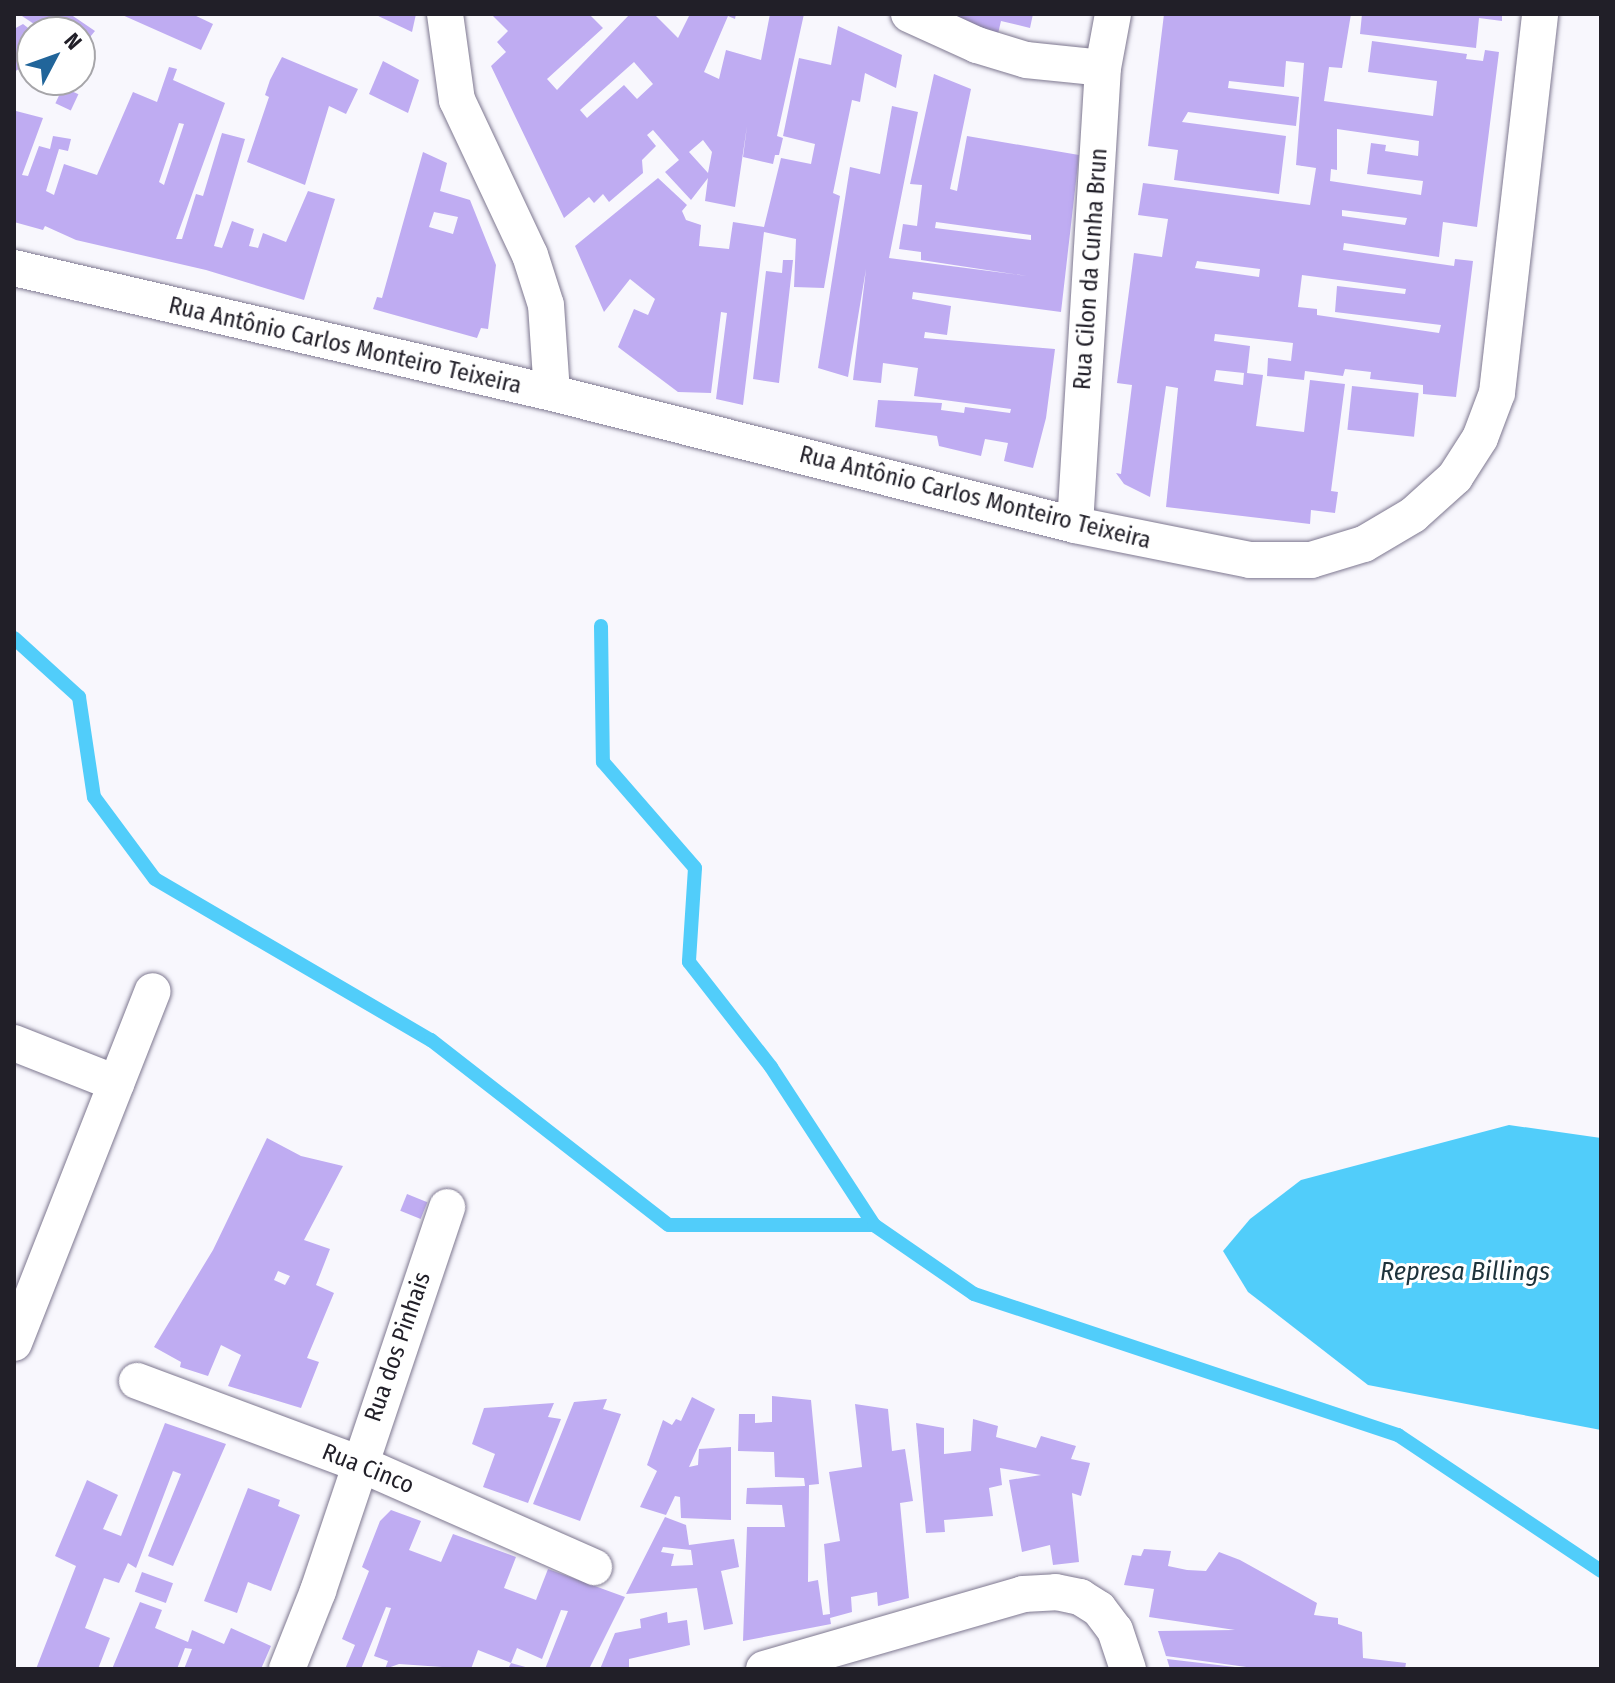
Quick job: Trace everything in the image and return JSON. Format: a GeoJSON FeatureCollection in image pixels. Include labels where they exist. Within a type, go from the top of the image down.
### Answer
{"type":"FeatureCollection","features":[{"type":"Feature","properties":{"kind":"street"},"geometry":{"type":"LineString","coordinates":[[445,14],[457,100],[530,255],[546,305],[552,340],[552,393]]}},
{"type":"Feature","properties":{"kind":"street"},"geometry":{"type":"LineString","coordinates":[[909,14],[977,45],[1026,60],[1103,68]]}},
{"type":"Feature","properties":{"kind":"street","name":"Rua Cilon da Cunha Brun"},"geometry":{"type":"LineString","coordinates":[[1075,525],[1103,68],[1113,14]]}},
{"type":"Feature","properties":{"kind":"street","name":"Rua Antônio Carlos Monteiro Teixeira"},"geometry":{"type":"LineString","coordinates":[[14,268],[552,393],[1075,525],[1250,560],[1311,560],[1364,544],[1413,515],[1455,477],[1480,438],[1497,393],[1540,14]]}},
{"type":"Feature","properties":{"kind":"street"},"geometry":{"type":"LineString","coordinates":[[14,1343],[153,991]]}},
{"type":"Feature","properties":{"kind":"street"},"geometry":{"type":"LineString","coordinates":[[14,1043],[116,1083]]}},
{"type":"Feature","properties":{"kind":"street","name":"Rua dos Pinhais"},"geometry":{"type":"LineString","coordinates":[[287,1669],[318,1591],[358,1463],[447,1207]]}},
{"type":"Feature","properties":{"kind":"street","name":"Rua Cinco"},"geometry":{"type":"LineString","coordinates":[[137,1381],[358,1463],[594,1567]]}},
{"type":"Feature","properties":{"kind":"street"},"geometry":{"type":"LineString","coordinates":[[764,1669],[1023,1594],[1056,1592],[1080,1597],[1099,1609],[1115,1630],[1128,1669]]}},
{"type":"Feature","properties":{"kind":"water","name":"Represa Billings"},"geometry":{"type":"Polygon","coordinates":[[[1509,1125],[1601,1138],[1601,1430],[1368,1385],[1248,1292],[1223,1251],[1250,1219],[1301,1180],[1509,1125]]]}},
{"type":"Feature","properties":{"kind":"building"},"geometry":{"type":"Polygon","coordinates":[[[19,14],[73,16],[22,16],[19,14]]]}},
{"type":"Feature","properties":{"kind":"building"},"geometry":{"type":"Polygon","coordinates":[[[120,14],[192,14],[213,24],[201,50],[120,14]]]}},
{"type":"Feature","properties":{"kind":"building"},"geometry":{"type":"Polygon","coordinates":[[[374,14],[416,14],[412,32],[374,14]]]}},
{"type":"Feature","properties":{"kind":"building"},"geometry":{"type":"Polygon","coordinates":[[[491,14],[589,14],[603,28],[547,79],[557,90],[630,14],[654,14],[678,38],[690,14],[736,14],[735,19],[728,16],[704,72],[719,79],[726,50],[761,60],[770,14],[804,14],[777,136],[783,138],[779,155],[775,155],[773,164],[743,157],[747,126],[735,207],[705,201],[708,178],[691,200],[665,172],[679,160],[653,130],[647,135],[656,146],[642,160],[643,173],[609,202],[603,194],[594,203],[589,197],[564,218],[491,66],[506,52],[497,42],[508,31],[491,14]],[[634,62],[580,110],[587,118],[624,85],[637,99],[653,84],[634,62]],[[703,140],[689,152],[708,173],[712,152],[703,140]]]}},
{"type":"Feature","properties":{"kind":"building"},"geometry":{"type":"Polygon","coordinates":[[[943,14],[1033,14],[1030,28],[1001,21],[997,38],[943,14]]]}},
{"type":"Feature","properties":{"kind":"building"},"geometry":{"type":"Polygon","coordinates":[[[1164,14],[1351,14],[1342,68],[1329,67],[1324,101],[1433,116],[1437,81],[1368,72],[1372,41],[1467,54],[1466,59],[1483,61],[1485,50],[1499,52],[1477,227],[1443,222],[1439,257],[1344,243],[1343,250],[1454,266],[1455,259],[1473,261],[1456,397],[1423,394],[1423,385],[1370,379],[1371,372],[1345,369],[1343,376],[1305,371],[1304,380],[1267,376],[1268,358],[1291,361],[1293,343],[1215,334],[1214,341],[1250,346],[1247,373],[1263,375],[1256,426],[1304,432],[1310,380],[1345,384],[1331,491],[1338,492],[1335,513],[1311,510],[1310,524],[1166,507],[1178,388],[1166,386],[1150,497],[1124,484],[1116,473],[1121,474],[1132,385],[1117,383],[1134,253],[1162,257],[1168,219],[1138,215],[1143,183],[1310,205],[1316,168],[1296,165],[1304,63],[1286,61],[1284,87],[1229,81],[1228,88],[1299,97],[1296,126],[1188,112],[1182,122],[1286,136],[1279,194],[1174,180],[1178,150],[1148,146],[1164,14]],[[1337,129],[1337,170],[1331,169],[1330,181],[1421,195],[1423,181],[1367,174],[1371,143],[1386,145],[1385,151],[1418,156],[1419,141],[1337,129]],[[1342,210],[1342,216],[1405,225],[1407,218],[1342,210]],[[1197,261],[1195,268],[1259,277],[1260,269],[1197,261]],[[1302,275],[1298,307],[1317,309],[1317,315],[1439,333],[1441,325],[1335,312],[1337,286],[1405,294],[1406,289],[1302,275]],[[1216,370],[1214,381],[1243,385],[1244,373],[1216,370]]]}},
{"type":"Feature","properties":{"kind":"building"},"geometry":{"type":"Polygon","coordinates":[[[1362,14],[1502,14],[1502,21],[1479,18],[1476,48],[1360,34],[1362,14]]]}},
{"type":"Feature","properties":{"kind":"building"},"geometry":{"type":"Polygon","coordinates":[[[838,26],[902,55],[896,88],[865,73],[860,102],[852,100],[833,193],[840,196],[824,288],[794,287],[796,239],[764,232],[743,405],[716,399],[727,313],[721,312],[711,393],[678,392],[618,347],[634,309],[648,315],[655,299],[630,279],[604,312],[575,246],[658,178],[687,205],[682,211],[686,220],[701,225],[699,246],[729,249],[733,222],[764,227],[781,158],[811,164],[815,144],[783,136],[799,58],[831,65],[838,26]]]}},
{"type":"Feature","properties":{"kind":"building"},"geometry":{"type":"Polygon","coordinates":[[[16,28],[14,72],[14,29],[16,28]]]}},
{"type":"Feature","properties":{"kind":"building"},"geometry":{"type":"Polygon","coordinates":[[[282,57],[358,89],[346,114],[329,106],[305,185],[247,162],[269,97],[265,95],[270,80],[282,57]]]}},
{"type":"Feature","properties":{"kind":"building"},"geometry":{"type":"Polygon","coordinates":[[[383,61],[419,80],[408,113],[369,94],[383,61]]]}},
{"type":"Feature","properties":{"kind":"building"},"geometry":{"type":"Polygon","coordinates":[[[169,67],[177,69],[173,80],[225,103],[176,239],[182,239],[196,194],[203,196],[222,133],[245,139],[214,246],[222,248],[232,221],[254,229],[249,246],[258,248],[263,233],[286,242],[308,191],[335,199],[304,300],[206,270],[76,240],[45,226],[43,230],[14,222],[16,111],[43,118],[22,175],[28,176],[39,146],[50,149],[53,136],[71,139],[68,151],[59,149],[46,191],[54,195],[64,164],[97,175],[133,92],[157,102],[169,67]],[[179,123],[159,182],[164,185],[184,124],[179,123]]]}},
{"type":"Feature","properties":{"kind":"building"},"geometry":{"type":"Polygon","coordinates":[[[934,74],[971,89],[950,189],[957,191],[967,136],[1079,155],[1061,312],[913,292],[912,299],[951,306],[947,335],[925,332],[924,338],[1055,349],[1046,418],[1033,468],[1004,461],[1008,443],[985,439],[981,456],[939,446],[937,436],[875,427],[878,400],[942,403],[941,410],[964,413],[965,407],[1010,413],[1011,409],[914,396],[918,368],[883,363],[881,383],[853,380],[866,269],[848,377],[818,368],[850,167],[880,174],[892,106],[918,112],[889,258],[1027,276],[921,260],[921,252],[899,249],[903,224],[917,226],[922,185],[910,184],[934,74]],[[936,222],[935,228],[1031,240],[1031,235],[936,222]]]}},
{"type":"Feature","properties":{"kind":"building"},"geometry":{"type":"Polygon","coordinates":[[[59,96],[78,96],[71,110],[55,103],[59,96]]]}},
{"type":"Feature","properties":{"kind":"building"},"geometry":{"type":"Polygon","coordinates":[[[423,152],[447,163],[440,191],[470,200],[496,265],[488,329],[481,328],[477,338],[373,309],[377,297],[382,298],[423,152]],[[434,212],[429,227],[453,234],[458,217],[434,212]]]}},
{"type":"Feature","properties":{"kind":"building"},"geometry":{"type":"Polygon","coordinates":[[[783,260],[793,260],[779,383],[753,379],[766,271],[782,273],[783,260]]]}},
{"type":"Feature","properties":{"kind":"building"},"geometry":{"type":"Polygon","coordinates":[[[1352,386],[1419,393],[1414,437],[1347,430],[1352,386]]]}},
{"type":"Feature","properties":{"kind":"building"},"geometry":{"type":"Polygon","coordinates":[[[267,1138],[301,1156],[343,1166],[304,1240],[330,1249],[316,1285],[334,1293],[307,1358],[319,1362],[301,1408],[228,1386],[241,1355],[221,1345],[208,1376],[180,1367],[181,1362],[154,1347],[213,1250],[267,1138]],[[278,1271],[274,1280],[285,1285],[290,1276],[278,1271]]]}},
{"type":"Feature","properties":{"kind":"building"},"geometry":{"type":"Polygon","coordinates":[[[407,1194],[427,1202],[421,1219],[400,1211],[407,1194]]]}},
{"type":"Feature","properties":{"kind":"building"},"geometry":{"type":"Polygon","coordinates":[[[772,1396],[811,1400],[819,1484],[809,1485],[808,1582],[818,1580],[823,1615],[830,1614],[824,1544],[840,1541],[829,1472],[862,1467],[855,1404],[888,1409],[892,1451],[905,1449],[913,1501],[900,1503],[909,1598],[878,1606],[877,1592],[851,1597],[852,1612],[830,1618],[831,1624],[743,1641],[747,1527],[785,1527],[782,1505],[746,1504],[747,1488],[805,1486],[804,1478],[775,1477],[774,1452],[738,1451],[739,1414],[755,1414],[755,1423],[772,1422],[772,1396]]]}},
{"type":"Feature","properties":{"kind":"building"},"geometry":{"type":"Polygon","coordinates":[[[692,1397],[715,1409],[689,1467],[698,1465],[699,1449],[731,1447],[731,1520],[681,1518],[680,1497],[675,1496],[666,1515],[640,1507],[657,1471],[647,1465],[663,1420],[672,1425],[676,1419],[681,1421],[692,1397]]]}},
{"type":"Feature","properties":{"kind":"building"},"geometry":{"type":"Polygon","coordinates":[[[607,1399],[603,1409],[621,1414],[580,1521],[533,1504],[574,1402],[607,1399]]]}},
{"type":"Feature","properties":{"kind":"building"},"geometry":{"type":"Polygon","coordinates":[[[554,1403],[548,1417],[561,1419],[528,1503],[483,1487],[495,1454],[472,1444],[484,1408],[554,1403]]]}},
{"type":"Feature","properties":{"kind":"building"},"geometry":{"type":"Polygon","coordinates":[[[973,1419],[998,1426],[996,1437],[1036,1448],[1041,1436],[1076,1446],[1071,1459],[1090,1463],[1081,1496],[1072,1493],[1079,1562],[1053,1565],[1050,1545],[1022,1552],[1009,1480],[1041,1475],[1000,1468],[1002,1485],[989,1488],[993,1516],[944,1520],[945,1532],[926,1533],[916,1423],[944,1428],[944,1454],[971,1451],[973,1419]]]}},
{"type":"Feature","properties":{"kind":"building"},"geometry":{"type":"Polygon","coordinates":[[[165,1423],[226,1444],[173,1566],[148,1556],[181,1474],[173,1471],[136,1568],[128,1563],[119,1583],[104,1578],[85,1628],[110,1638],[98,1669],[36,1669],[76,1566],[55,1556],[87,1480],[118,1495],[103,1529],[121,1536],[165,1423]]]}},
{"type":"Feature","properties":{"kind":"building"},"geometry":{"type":"Polygon","coordinates":[[[248,1488],[280,1500],[278,1506],[300,1515],[271,1591],[248,1582],[237,1613],[204,1601],[248,1488]]]}},
{"type":"Feature","properties":{"kind":"building"},"geometry":{"type":"Polygon","coordinates":[[[391,1510],[421,1521],[409,1550],[441,1562],[453,1534],[516,1557],[504,1588],[536,1600],[548,1569],[625,1597],[589,1669],[545,1669],[568,1611],[561,1610],[542,1659],[517,1648],[511,1663],[478,1650],[471,1669],[399,1664],[385,1669],[388,1661],[374,1656],[391,1608],[386,1607],[361,1669],[345,1669],[355,1645],[342,1639],[369,1571],[362,1567],[380,1521],[391,1510]]]}},
{"type":"Feature","properties":{"kind":"building"},"geometry":{"type":"Polygon","coordinates":[[[665,1517],[686,1525],[689,1545],[734,1539],[739,1567],[721,1571],[733,1624],[704,1630],[697,1588],[626,1594],[665,1517]],[[663,1547],[661,1552],[674,1554],[671,1566],[693,1565],[691,1550],[663,1547]]]}},
{"type":"Feature","properties":{"kind":"building"},"geometry":{"type":"Polygon","coordinates":[[[1144,1549],[1171,1551],[1168,1566],[1187,1570],[1206,1571],[1219,1552],[1240,1560],[1317,1603],[1314,1615],[1338,1618],[1338,1624],[1362,1632],[1363,1658],[1406,1663],[1405,1669],[1261,1669],[1166,1656],[1158,1631],[1235,1630],[1149,1617],[1154,1589],[1124,1585],[1132,1555],[1141,1556],[1144,1549]]]}},
{"type":"Feature","properties":{"kind":"building"},"geometry":{"type":"Polygon","coordinates":[[[142,1572],[173,1583],[166,1603],[135,1592],[142,1572]]]}},
{"type":"Feature","properties":{"kind":"building"},"geometry":{"type":"Polygon","coordinates":[[[140,1602],[162,1610],[155,1628],[188,1642],[192,1630],[224,1644],[231,1628],[271,1646],[261,1669],[184,1669],[192,1649],[185,1648],[177,1669],[112,1669],[140,1602]]]}},
{"type":"Feature","properties":{"kind":"building"},"geometry":{"type":"Polygon","coordinates":[[[667,1612],[668,1623],[687,1620],[690,1645],[629,1659],[629,1669],[600,1669],[615,1633],[641,1628],[640,1619],[667,1612]]]}},
{"type":"Feature","properties":{"kind":"building"},"geometry":{"type":"Polygon","coordinates":[[[1167,1659],[1235,1667],[1235,1669],[1170,1669],[1167,1659]]]}},
{"type":"Feature","properties":{"kind":"building"},"geometry":{"type":"Polygon","coordinates":[[[511,1663],[529,1668],[529,1669],[508,1669],[511,1663]]]}},
{"type":"Feature","properties":{"kind":"waterway"},"geometry":{"type":"LineString","coordinates":[[601,626],[603,762],[695,868],[689,962],[771,1067],[874,1225]]}},
{"type":"Feature","properties":{"kind":"waterway"},"geometry":{"type":"LineString","coordinates":[[14,638],[79,697],[94,797],[155,879],[431,1040],[669,1225],[874,1225],[974,1294],[1398,1435],[1601,1571]]}}]}
